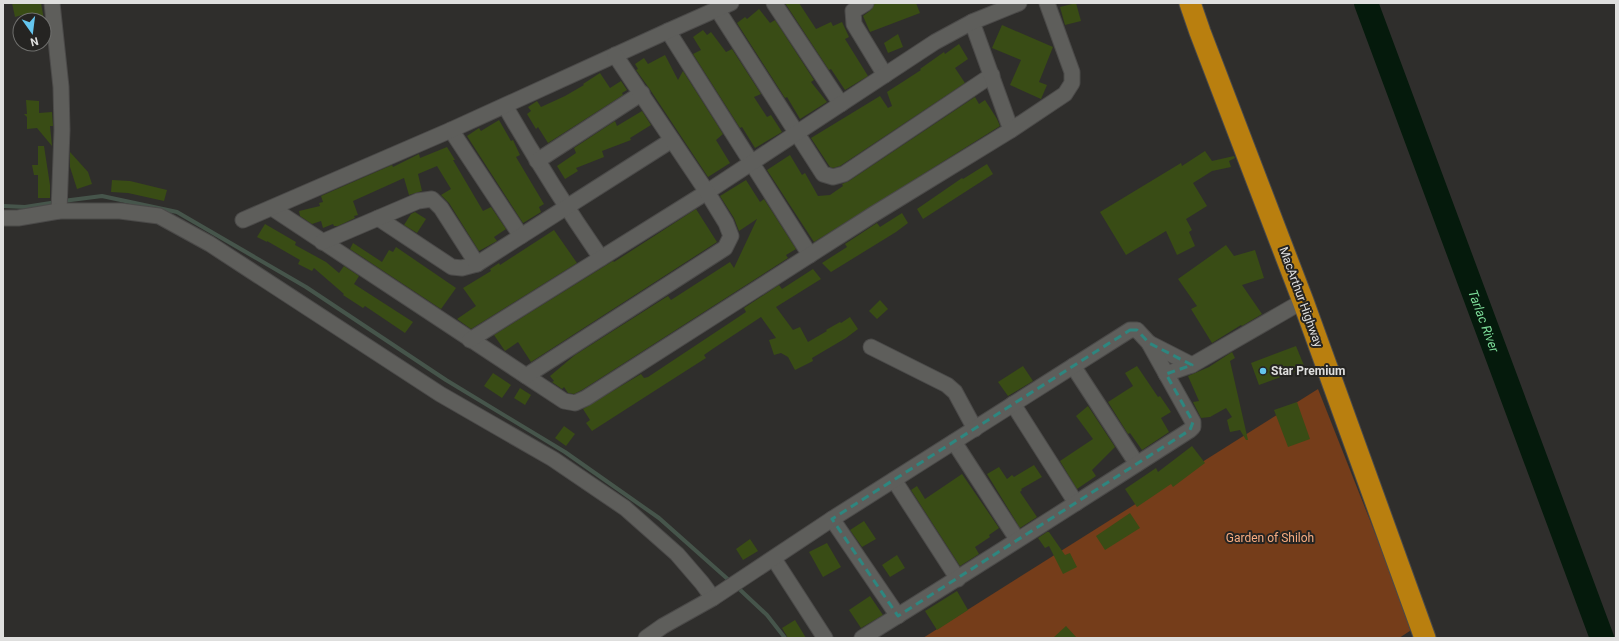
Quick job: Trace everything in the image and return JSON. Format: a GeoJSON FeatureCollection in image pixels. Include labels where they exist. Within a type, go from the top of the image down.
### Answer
{"type":"FeatureCollection","features":[{"type":"Feature","properties":{"kind":"highway","name":"MacArthur Highway"},"geometry":{"type":"LineString","coordinates":[[1190,3],[1303,302],[1425,638]]}},
{"type":"Feature","properties":{"kind":"street"},"geometry":{"type":"LineString","coordinates":[[52,3],[62,101],[59,211]]}},
{"type":"Feature","properties":{"kind":"street"},"geometry":{"type":"LineString","coordinates":[[243,220],[505,106],[668,30],[731,3]]}},
{"type":"Feature","properties":{"kind":"street"},"geometry":{"type":"LineString","coordinates":[[774,3],[841,104]]}},
{"type":"Feature","properties":{"kind":"street"},"geometry":{"type":"LineString","coordinates":[[866,3],[853,11],[854,24],[885,75]]}},
{"type":"Feature","properties":{"kind":"street"},"geometry":{"type":"LineString","coordinates":[[470,340],[707,192],[935,42],[972,22],[1019,3]]}},
{"type":"Feature","properties":{"kind":"street"},"geometry":{"type":"LineString","coordinates":[[272,208],[564,401],[575,403],[586,398],[810,255],[1011,130],[1065,94],[1072,83],[1072,72],[1047,3]]}},
{"type":"Feature","properties":{"kind":"street"},"geometry":{"type":"LineString","coordinates":[[717,9],[823,174],[833,177],[844,174],[992,75]]}},
{"type":"Feature","properties":{"kind":"street"},"geometry":{"type":"LineString","coordinates":[[972,22],[1011,130]]}},
{"type":"Feature","properties":{"kind":"street"},"geometry":{"type":"LineString","coordinates":[[668,30],[810,255]]}},
{"type":"Feature","properties":{"kind":"street"},"geometry":{"type":"LineString","coordinates":[[526,376],[725,248],[732,236],[726,223],[707,192],[642,93],[615,55]]}},
{"type":"Feature","properties":{"kind":"street"},"geometry":{"type":"LineString","coordinates":[[537,161],[642,93]]}},
{"type":"Feature","properties":{"kind":"street"},"geometry":{"type":"LineString","coordinates":[[505,106],[566,208],[601,258]]}},
{"type":"Feature","properties":{"kind":"street"},"geometry":{"type":"LineString","coordinates":[[451,130],[521,236]]}},
{"type":"Feature","properties":{"kind":"street"},"geometry":{"type":"LineString","coordinates":[[378,218],[452,267],[462,268],[477,264],[672,140]]}},
{"type":"Feature","properties":{"kind":"street"},"geometry":{"type":"LineString","coordinates":[[322,242],[418,201],[432,199],[441,208],[477,264]]}},
{"type":"Feature","properties":{"kind":"street"},"geometry":{"type":"LineString","coordinates":[[3,218],[18,218],[59,211],[120,211],[159,216],[210,244],[440,394],[553,459],[625,508],[677,554],[713,598]]}},
{"type":"Feature","properties":{"kind":"street"},"geometry":{"type":"LineString","coordinates":[[1166,374],[1192,365],[1303,302]]}},
{"type":"Feature","properties":{"kind":"street"},"geometry":{"type":"LineString","coordinates":[[646,638],[667,632],[713,598],[894,480],[1130,330],[1137,330],[1149,343],[1193,422],[1193,427],[1076,503],[1017,539],[958,579],[862,638]]}},
{"type":"Feature","properties":{"kind":"street"},"geometry":{"type":"LineString","coordinates":[[1149,343],[1192,365]]}},
{"type":"Feature","properties":{"kind":"street"},"geometry":{"type":"LineString","coordinates":[[871,347],[947,386],[954,392],[975,429]]}},
{"type":"Feature","properties":{"kind":"street"},"geometry":{"type":"LineString","coordinates":[[1073,366],[1137,464]]}},
{"type":"Feature","properties":{"kind":"street"},"geometry":{"type":"LineString","coordinates":[[1013,404],[1076,503]]}},
{"type":"Feature","properties":{"kind":"street"},"geometry":{"type":"LineString","coordinates":[[954,442],[1017,539]]}},
{"type":"Feature","properties":{"kind":"street"},"geometry":{"type":"LineString","coordinates":[[894,480],[958,579]]}},
{"type":"Feature","properties":{"kind":"street"},"geometry":{"type":"LineString","coordinates":[[832,520],[898,616]]}},
{"type":"Feature","properties":{"kind":"street"},"geometry":{"type":"LineString","coordinates":[[774,559],[825,638]]}},
{"type":"Feature","properties":{"kind":"highlighted area"},"geometry":{"type":"Polygon","coordinates":[[[1130,330],[1137,330],[1149,343],[1192,365],[1166,374],[1193,422],[1190,430],[898,616],[832,519],[1130,330]]]}},
{"type":"Feature","properties":{"kind":"green space","name":"Garden of Shiloh"},"geometry":{"type":"Polygon","coordinates":[[[1318,389],[1413,629],[1399,638],[923,638],[1318,389]]]}},
{"type":"Feature","properties":{"kind":"building"},"geometry":{"type":"Polygon","coordinates":[[[12,3],[41,3],[43,12],[14,12],[12,3]]]}},
{"type":"Feature","properties":{"kind":"building"},"geometry":{"type":"Polygon","coordinates":[[[785,3],[799,3],[816,29],[831,22],[833,26],[842,22],[849,37],[845,39],[868,76],[845,90],[831,69],[829,70],[785,3]]]}},
{"type":"Feature","properties":{"kind":"building"},"geometry":{"type":"Polygon","coordinates":[[[875,3],[916,3],[920,13],[870,32],[863,16],[871,10],[875,3]]]}},
{"type":"Feature","properties":{"kind":"building"},"geometry":{"type":"Polygon","coordinates":[[[1076,3],[1081,21],[1065,25],[1060,7],[1076,3]]]}},
{"type":"Feature","properties":{"kind":"building"},"geometry":{"type":"Polygon","coordinates":[[[759,9],[770,23],[775,20],[814,80],[811,82],[827,102],[800,119],[787,97],[785,98],[737,23],[745,17],[747,19],[759,9]]]}},
{"type":"Feature","properties":{"kind":"building"},"geometry":{"type":"Polygon","coordinates":[[[1002,25],[1053,47],[1039,82],[1047,85],[1041,99],[1010,85],[1021,60],[992,48],[1002,25]]]}},
{"type":"Feature","properties":{"kind":"building"},"geometry":{"type":"Polygon","coordinates":[[[703,30],[707,35],[711,32],[726,52],[732,49],[761,94],[754,97],[767,117],[771,115],[782,132],[755,148],[742,127],[740,128],[693,54],[701,50],[693,37],[703,30]]]}},
{"type":"Feature","properties":{"kind":"building"},"geometry":{"type":"Polygon","coordinates":[[[898,34],[903,47],[888,53],[884,43],[898,34]]]}},
{"type":"Feature","properties":{"kind":"building"},"geometry":{"type":"Polygon","coordinates":[[[959,44],[968,59],[955,68],[965,83],[840,166],[833,168],[830,167],[811,138],[880,96],[888,108],[892,106],[887,92],[921,70],[920,69],[944,52],[945,54],[959,44]]]}},
{"type":"Feature","properties":{"kind":"building"},"geometry":{"type":"Polygon","coordinates":[[[665,55],[678,80],[683,71],[723,134],[716,140],[730,163],[708,177],[636,70],[638,69],[635,64],[644,58],[648,64],[665,55]]]}},
{"type":"Feature","properties":{"kind":"building"},"geometry":{"type":"Polygon","coordinates":[[[600,73],[610,88],[621,81],[627,90],[622,93],[623,95],[548,143],[538,127],[536,129],[527,114],[531,111],[528,107],[537,101],[541,107],[565,96],[584,85],[583,84],[600,73]]]}},
{"type":"Feature","properties":{"kind":"building"},"geometry":{"type":"Polygon","coordinates":[[[975,97],[979,104],[985,100],[1000,126],[814,242],[767,170],[790,155],[802,175],[805,173],[818,196],[830,195],[843,186],[842,184],[849,181],[975,97]]]}},
{"type":"Feature","properties":{"kind":"building"},"geometry":{"type":"Polygon","coordinates":[[[26,100],[39,101],[39,113],[52,112],[53,126],[50,126],[52,146],[37,128],[27,129],[27,117],[24,114],[27,114],[26,100]]]}},
{"type":"Feature","properties":{"kind":"building"},"geometry":{"type":"Polygon","coordinates":[[[642,111],[651,125],[630,138],[631,140],[602,151],[604,157],[576,168],[578,171],[565,179],[557,166],[576,153],[574,148],[615,121],[617,126],[642,111]]]}},
{"type":"Feature","properties":{"kind":"building"},"geometry":{"type":"Polygon","coordinates":[[[499,120],[511,141],[513,140],[520,155],[516,157],[544,204],[539,207],[541,212],[523,223],[467,136],[479,128],[481,131],[499,120]]]}},
{"type":"Feature","properties":{"kind":"building"},"geometry":{"type":"Polygon","coordinates":[[[38,146],[44,146],[50,185],[50,198],[38,198],[38,175],[34,175],[32,165],[38,165],[38,146]]]}},
{"type":"Feature","properties":{"kind":"building"},"geometry":{"type":"Polygon","coordinates":[[[447,147],[483,211],[491,207],[506,229],[494,237],[497,241],[479,251],[449,203],[441,195],[451,189],[437,166],[418,174],[422,191],[409,195],[404,178],[353,201],[358,215],[338,226],[334,226],[333,224],[323,228],[321,221],[312,224],[300,216],[299,211],[320,206],[319,203],[323,202],[321,196],[392,165],[393,167],[419,154],[420,158],[447,147]]]}},
{"type":"Feature","properties":{"kind":"building"},"geometry":{"type":"Polygon","coordinates":[[[1205,151],[1212,161],[1234,156],[1235,158],[1229,161],[1231,167],[1212,171],[1193,183],[1207,206],[1186,219],[1192,230],[1189,232],[1195,246],[1177,255],[1166,231],[1126,255],[1100,212],[1181,163],[1182,166],[1205,151]]]}},
{"type":"Feature","properties":{"kind":"building"},"geometry":{"type":"Polygon","coordinates":[[[70,152],[88,172],[92,184],[77,189],[70,167],[70,152]]]}},
{"type":"Feature","properties":{"kind":"building"},"geometry":{"type":"Polygon","coordinates":[[[987,164],[993,174],[923,219],[917,209],[962,178],[963,179],[987,164]]]}},
{"type":"Feature","properties":{"kind":"building"},"geometry":{"type":"Polygon","coordinates":[[[112,180],[130,181],[167,190],[164,201],[128,193],[111,192],[112,180]]]}},
{"type":"Feature","properties":{"kind":"building"},"geometry":{"type":"Polygon","coordinates":[[[746,180],[760,202],[764,199],[796,249],[786,255],[788,258],[582,390],[574,394],[568,393],[564,387],[562,389],[552,382],[554,381],[550,376],[575,355],[668,296],[671,300],[730,262],[734,268],[757,219],[739,231],[734,218],[720,196],[746,180]]]}},
{"type":"Feature","properties":{"kind":"building"},"geometry":{"type":"Polygon","coordinates":[[[696,209],[717,242],[531,362],[518,342],[505,351],[494,335],[613,261],[614,262],[696,209]]]}},
{"type":"Feature","properties":{"kind":"building"},"geometry":{"type":"Polygon","coordinates":[[[415,212],[426,219],[417,233],[404,225],[411,214],[415,212]]]}},
{"type":"Feature","properties":{"kind":"building"},"geometry":{"type":"Polygon","coordinates":[[[902,213],[908,223],[896,232],[831,272],[822,263],[847,247],[845,244],[877,223],[880,227],[902,213]]]}},
{"type":"Feature","properties":{"kind":"building"},"geometry":{"type":"Polygon","coordinates":[[[265,224],[296,242],[295,245],[326,262],[339,273],[344,266],[359,276],[354,284],[413,322],[405,333],[365,306],[363,308],[343,295],[344,294],[314,268],[312,271],[298,264],[300,260],[257,237],[265,224]]]}},
{"type":"Feature","properties":{"kind":"building"},"geometry":{"type":"Polygon","coordinates":[[[554,230],[577,263],[471,329],[457,319],[476,306],[463,288],[491,271],[490,269],[499,263],[500,265],[554,230]]]}},
{"type":"Feature","properties":{"kind":"building"},"geometry":{"type":"Polygon","coordinates":[[[353,243],[382,262],[389,250],[393,252],[396,247],[456,288],[441,309],[350,249],[353,243]]]}},
{"type":"Feature","properties":{"kind":"building"},"geometry":{"type":"Polygon","coordinates":[[[1226,245],[1234,256],[1255,250],[1264,278],[1242,285],[1262,314],[1212,343],[1191,309],[1197,306],[1178,279],[1226,245]]]}},
{"type":"Feature","properties":{"kind":"building"},"geometry":{"type":"Polygon","coordinates":[[[813,269],[821,279],[776,307],[793,330],[800,327],[808,342],[850,317],[858,329],[846,338],[812,358],[813,361],[795,370],[788,357],[781,353],[774,355],[769,340],[776,338],[761,317],[704,355],[706,358],[592,431],[586,423],[590,420],[583,409],[641,374],[644,378],[648,377],[746,312],[744,308],[779,285],[782,289],[813,269]]]}},
{"type":"Feature","properties":{"kind":"building"},"geometry":{"type":"Polygon","coordinates":[[[880,300],[888,309],[877,319],[869,311],[880,300]]]}},
{"type":"Feature","properties":{"kind":"building"},"geometry":{"type":"Polygon","coordinates":[[[1296,346],[1305,368],[1259,385],[1251,363],[1296,346]]]}},
{"type":"Feature","properties":{"kind":"building"},"geometry":{"type":"Polygon","coordinates":[[[1232,352],[1235,358],[1230,361],[1248,440],[1246,440],[1240,430],[1230,432],[1227,420],[1232,417],[1226,408],[1210,417],[1201,418],[1193,402],[1199,401],[1188,376],[1209,367],[1232,352]]]}},
{"type":"Feature","properties":{"kind":"building"},"geometry":{"type":"Polygon","coordinates":[[[1023,366],[1033,381],[1008,396],[998,382],[1023,366]]]}},
{"type":"Feature","properties":{"kind":"building"},"geometry":{"type":"Polygon","coordinates":[[[1137,366],[1158,397],[1160,396],[1171,412],[1161,418],[1169,432],[1142,450],[1130,433],[1128,434],[1108,402],[1133,386],[1125,373],[1137,366]]]}},
{"type":"Feature","properties":{"kind":"building"},"geometry":{"type":"Polygon","coordinates":[[[493,373],[511,385],[502,398],[484,386],[493,373]]]}},
{"type":"Feature","properties":{"kind":"building"},"geometry":{"type":"Polygon","coordinates":[[[520,388],[531,395],[525,405],[514,398],[520,388]]]}},
{"type":"Feature","properties":{"kind":"building"},"geometry":{"type":"Polygon","coordinates":[[[1297,402],[1310,439],[1288,447],[1274,410],[1297,402]]]}},
{"type":"Feature","properties":{"kind":"building"},"geometry":{"type":"Polygon","coordinates":[[[1088,406],[1115,447],[1092,470],[1096,476],[1077,489],[1060,461],[1093,439],[1076,416],[1088,406]]]}},
{"type":"Feature","properties":{"kind":"building"},"geometry":{"type":"Polygon","coordinates":[[[564,426],[575,434],[566,446],[555,438],[564,426]]]}},
{"type":"Feature","properties":{"kind":"building"},"geometry":{"type":"Polygon","coordinates":[[[1192,446],[1205,463],[1173,487],[1171,484],[1137,507],[1125,489],[1156,468],[1158,472],[1192,446]]]}},
{"type":"Feature","properties":{"kind":"building"},"geometry":{"type":"Polygon","coordinates":[[[1034,465],[1042,477],[1021,489],[1022,490],[1020,492],[1037,517],[1020,528],[987,474],[999,467],[1007,479],[1012,475],[1014,477],[1034,465]]]}},
{"type":"Feature","properties":{"kind":"building"},"geometry":{"type":"Polygon","coordinates":[[[962,474],[999,528],[989,535],[990,537],[975,547],[979,554],[960,566],[911,490],[917,486],[925,499],[962,474]]]}},
{"type":"Feature","properties":{"kind":"building"},"geometry":{"type":"Polygon","coordinates":[[[1130,513],[1140,528],[1105,550],[1096,536],[1130,513]]]}},
{"type":"Feature","properties":{"kind":"building"},"geometry":{"type":"Polygon","coordinates":[[[864,521],[876,539],[862,547],[850,530],[864,521]]]}},
{"type":"Feature","properties":{"kind":"building"},"geometry":{"type":"Polygon","coordinates":[[[1049,532],[1065,555],[1070,553],[1077,567],[1063,574],[1049,546],[1045,548],[1038,538],[1049,532]]]}},
{"type":"Feature","properties":{"kind":"building"},"geometry":{"type":"Polygon","coordinates":[[[750,539],[758,551],[743,560],[736,549],[750,539]]]}},
{"type":"Feature","properties":{"kind":"building"},"geometry":{"type":"Polygon","coordinates":[[[827,543],[841,567],[823,577],[809,552],[827,543]]]}},
{"type":"Feature","properties":{"kind":"building"},"geometry":{"type":"Polygon","coordinates":[[[897,555],[905,568],[890,577],[882,565],[897,555]]]}},
{"type":"Feature","properties":{"kind":"building"},"geometry":{"type":"Polygon","coordinates":[[[957,591],[968,610],[937,630],[925,611],[957,591]]]}},
{"type":"Feature","properties":{"kind":"building"},"geometry":{"type":"Polygon","coordinates":[[[870,596],[883,615],[861,628],[849,610],[870,596]]]}},
{"type":"Feature","properties":{"kind":"building"},"geometry":{"type":"Polygon","coordinates":[[[795,620],[806,638],[788,638],[782,628],[795,620]]]}},
{"type":"Feature","properties":{"kind":"building"},"geometry":{"type":"Polygon","coordinates":[[[1066,626],[1077,638],[1053,638],[1066,626]]]}},
{"type":"Feature","properties":{"kind":"waterway","name":"Tarlac River"},"geometry":{"type":"LineString","coordinates":[[1366,3],[1602,638]]}},
{"type":"Feature","properties":{"kind":"waterway"},"geometry":{"type":"LineString","coordinates":[[63,201],[102,196],[177,212],[306,287],[446,380],[565,452],[659,518],[731,582]]}},
{"type":"Feature","properties":{"kind":"waterway"},"geometry":{"type":"LineString","coordinates":[[3,206],[25,207],[57,202]]}},
{"type":"Feature","properties":{"kind":"waterway"},"geometry":{"type":"LineString","coordinates":[[736,586],[767,615],[785,638]]}},
{"type":"Feature","properties":{"kind":"place","name":"Star Premium"},"geometry":{"type":"Point","coordinates":[1263,371]}}]}
